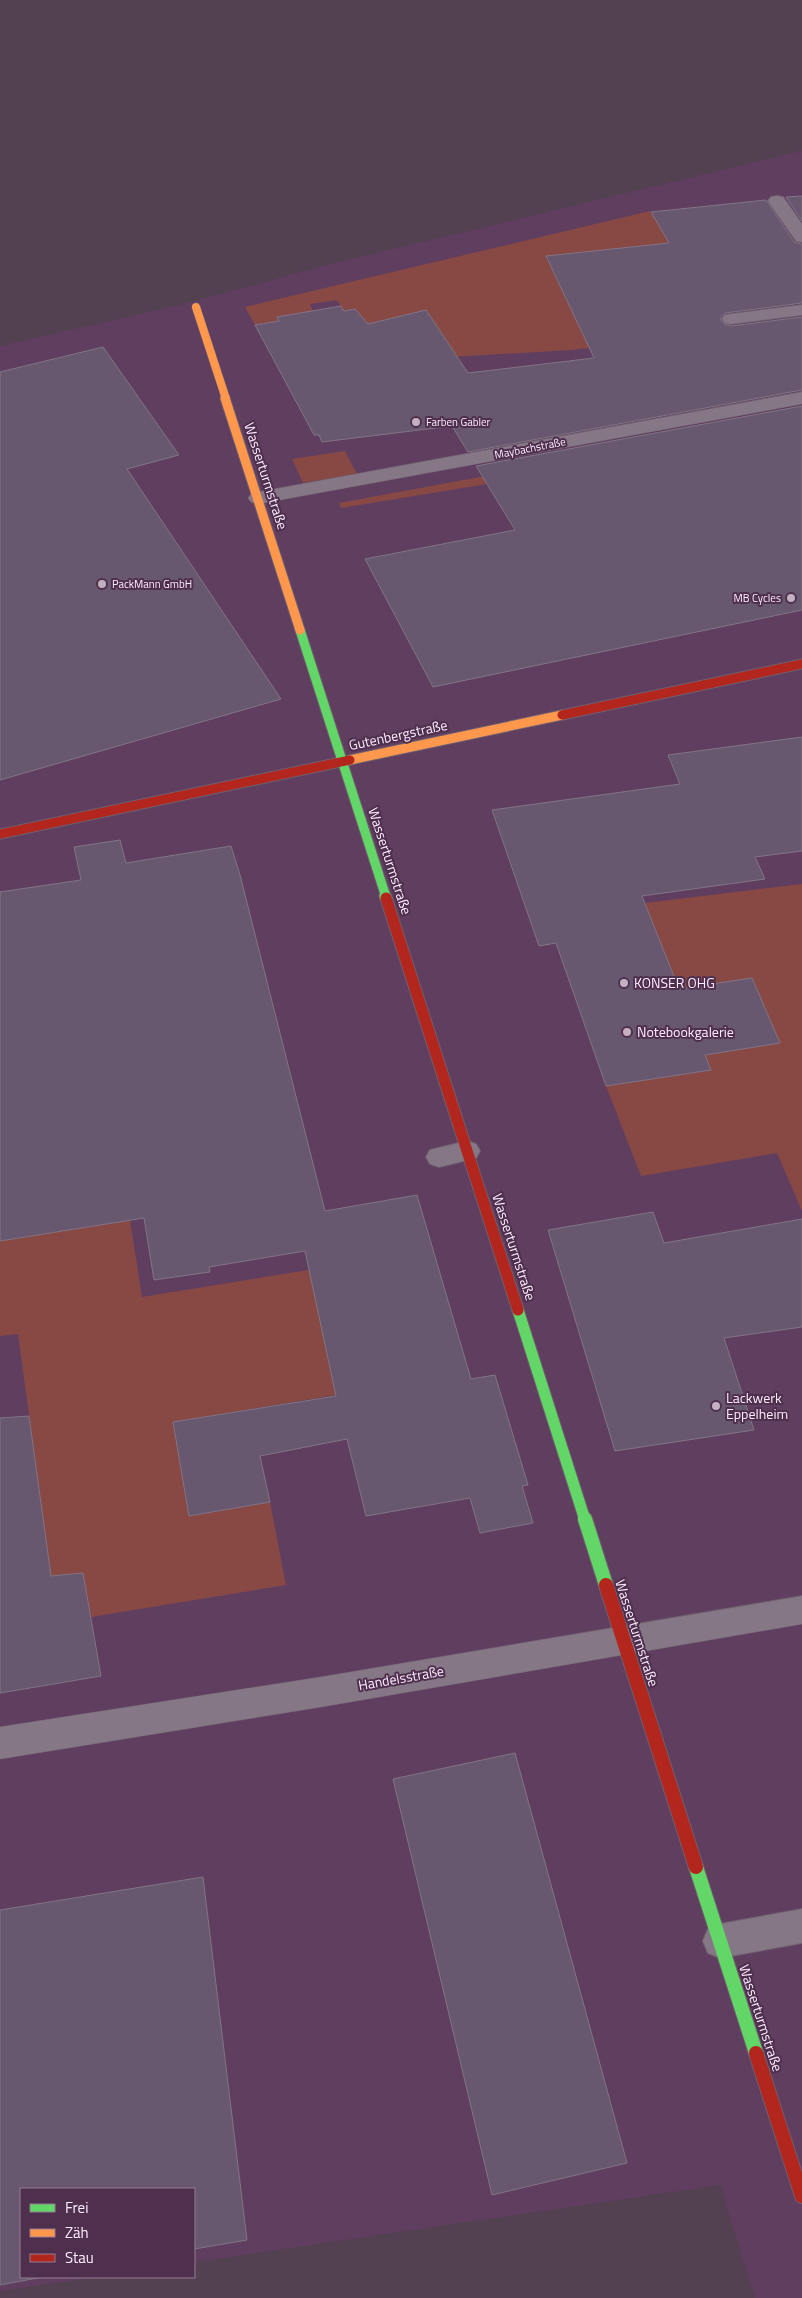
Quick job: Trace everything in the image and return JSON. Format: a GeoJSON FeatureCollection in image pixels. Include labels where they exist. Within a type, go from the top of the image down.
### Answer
{"type":"FeatureCollection","features":[{"type":"Feature","properties":{"kind":"street","name":"Wasserturmstraße"},"geometry":{"type":"LineString","coordinates":[[196,307],[802,2196]]}},
{"type":"Feature","properties":{"kind":"street","name":"Maybachstraße"},"geometry":{"type":"LineString","coordinates":[[258,498],[802,398]]}},
{"type":"Feature","properties":{"kind":"street","name":"Gutenbergstraße"},"geometry":{"type":"LineString","coordinates":[[0,834],[802,664]]}},
{"type":"Feature","properties":{"kind":"street","name":"Handelsstraße"},"geometry":{"type":"LineString","coordinates":[[0,1743],[802,1610]]}},
{"type":"Feature","properties":{"kind":"lane"},"geometry":{"type":"LineString","coordinates":[[777,200],[802,237]]}},
{"type":"Feature","properties":{"kind":"lane"},"geometry":{"type":"LineString","coordinates":[[731,319],[802,310]]}},
{"type":"Feature","properties":{"kind":"lane"},"geometry":{"type":"LineString","coordinates":[[439,1157],[467,1151]]}},
{"type":"Feature","properties":{"kind":"lane"},"geometry":{"type":"LineString","coordinates":[[720,1941],[802,1926]]}},
{"type":"Feature","properties":{"kind":"shaded area"},"geometry":{"type":"Polygon","coordinates":[[[802,151],[802,2298],[755,2298],[720,2185],[195,2262],[195,2188],[20,2188],[20,2278],[88,2278],[0,2291],[0,346],[180,305],[331,264],[802,151]]]}},
{"type":"Feature","properties":{"kind":"shaded area"},"geometry":{"type":"Polygon","coordinates":[[[650,211],[670,244],[546,257],[557,281],[610,275],[690,336],[571,350],[432,358],[368,324],[355,309],[344,311],[337,300],[310,304],[313,311],[277,317],[279,321],[255,325],[245,307],[650,211]]]}},
{"type":"Feature","properties":{"kind":"shaded area"},"geometry":{"type":"Polygon","coordinates":[[[345,451],[357,474],[303,483],[292,459],[345,451]]]}},
{"type":"Feature","properties":{"kind":"shaded area"},"geometry":{"type":"Polygon","coordinates":[[[562,462],[487,484],[341,508],[339,503],[562,462]]]}},
{"type":"Feature","properties":{"kind":"shaded area"},"geometry":{"type":"Polygon","coordinates":[[[802,884],[802,1211],[777,1153],[641,1176],[606,1086],[711,1070],[705,1055],[779,1043],[679,989],[645,903],[802,884]]]}},
{"type":"Feature","properties":{"kind":"shaded area"},"geometry":{"type":"Polygon","coordinates":[[[130,1220],[142,1297],[339,1265],[355,1332],[323,1337],[336,1395],[173,1422],[189,1516],[270,1502],[286,1585],[91,1617],[83,1573],[51,1576],[18,1334],[0,1336],[0,1241],[130,1220]]]}},
{"type":"Feature","properties":{"kind":"building"},"geometry":{"type":"Polygon","coordinates":[[[802,196],[802,221],[786,197],[802,196]]]}},
{"type":"Feature","properties":{"kind":"building"},"geometry":{"type":"Polygon","coordinates":[[[766,200],[794,242],[802,244],[802,303],[725,313],[720,319],[724,324],[731,326],[802,317],[802,390],[468,452],[452,426],[322,442],[319,435],[314,435],[255,325],[279,321],[277,317],[341,306],[344,311],[355,309],[368,324],[426,310],[468,373],[594,358],[546,256],[669,243],[651,212],[766,200]]]}},
{"type":"Feature","properties":{"kind":"building","name":"PackMann GmbH"},"geometry":{"type":"Polygon","coordinates":[[[103,347],[179,455],[127,469],[281,699],[0,780],[0,372],[103,347]]]}},
{"type":"Feature","properties":{"kind":"building"},"geometry":{"type":"Polygon","coordinates":[[[802,406],[802,610],[433,687],[365,559],[515,530],[476,466],[802,406]]]}},
{"type":"Feature","properties":{"kind":"building"},"geometry":{"type":"Polygon","coordinates":[[[802,737],[802,851],[755,857],[765,879],[642,896],[679,989],[752,978],[780,1043],[705,1055],[711,1070],[606,1086],[556,943],[539,946],[492,810],[680,784],[668,755],[802,737]]]}},
{"type":"Feature","properties":{"kind":"building"},"geometry":{"type":"Polygon","coordinates":[[[120,840],[126,863],[231,846],[325,1211],[417,1195],[471,1379],[495,1375],[528,1485],[522,1486],[533,1523],[480,1533],[470,1498],[366,1516],[347,1439],[260,1456],[270,1502],[189,1516],[173,1422],[336,1396],[305,1251],[209,1267],[210,1272],[154,1280],[144,1218],[0,1241],[0,892],[81,880],[74,847],[120,840]]]}},
{"type":"Feature","properties":{"kind":"building"},"geometry":{"type":"Polygon","coordinates":[[[653,1212],[664,1243],[802,1219],[802,1327],[724,1338],[754,1430],[615,1451],[548,1230],[653,1212]]]}},
{"type":"Feature","properties":{"kind":"building"},"geometry":{"type":"Polygon","coordinates":[[[29,1416],[51,1576],[83,1573],[101,1676],[0,1693],[0,1418],[29,1416]]]}},
{"type":"Feature","properties":{"kind":"building"},"geometry":{"type":"Polygon","coordinates":[[[515,1753],[627,2163],[492,2195],[393,1779],[515,1753]]]}},
{"type":"Feature","properties":{"kind":"building"},"geometry":{"type":"Polygon","coordinates":[[[203,1877],[247,2240],[195,2249],[195,2188],[20,2188],[20,2278],[38,2278],[0,2285],[0,1910],[203,1877]]]}},
{"type":"Feature","properties":{"kind":"traffic: fast"},"geometry":{"type":"LineString","coordinates":[[300,630],[386,898]]}},
{"type":"Feature","properties":{"kind":"traffic: fast"},"geometry":{"type":"LineString","coordinates":[[518,1310],[606,1585]]}},
{"type":"Feature","properties":{"kind":"traffic: fast"},"geometry":{"type":"LineString","coordinates":[[696,1867],[756,2053]]}},
{"type":"Feature","properties":{"kind":"traffic: slow"},"geometry":{"type":"LineString","coordinates":[[196,307],[300,630]]}},
{"type":"Feature","properties":{"kind":"traffic: slow"},"geometry":{"type":"LineString","coordinates":[[350,760],[562,715]]}},
{"type":"Feature","properties":{"kind":"traffic: jam"},"geometry":{"type":"LineString","coordinates":[[562,715],[802,664]]}},
{"type":"Feature","properties":{"kind":"traffic: jam"},"geometry":{"type":"LineString","coordinates":[[0,834],[350,760]]}},
{"type":"Feature","properties":{"kind":"traffic: jam"},"geometry":{"type":"LineString","coordinates":[[386,898],[518,1310]]}},
{"type":"Feature","properties":{"kind":"traffic: jam"},"geometry":{"type":"LineString","coordinates":[[606,1585],[696,1867]]}},
{"type":"Feature","properties":{"kind":"traffic: jam"},"geometry":{"type":"LineString","coordinates":[[756,2053],[802,2196]]}},
{"type":"Feature","properties":{"kind":"place","name":"Farben Gabler"},"geometry":{"type":"Point","coordinates":[416,422]}},
{"type":"Feature","properties":{"kind":"place","name":"PackMann GmbH"},"geometry":{"type":"Point","coordinates":[102,584]}},
{"type":"Feature","properties":{"kind":"place","name":"MB Cycles"},"geometry":{"type":"Point","coordinates":[791,598]}},
{"type":"Feature","properties":{"kind":"place","name":"KONSER OHG"},"geometry":{"type":"Point","coordinates":[624,983]}},
{"type":"Feature","properties":{"kind":"place","name":"Notebookgalerie"},"geometry":{"type":"Point","coordinates":[627,1032]}},
{"type":"Feature","properties":{"kind":"place","name":"Lackwerk Eppelheim"},"geometry":{"type":"Point","coordinates":[716,1406]}}]}
